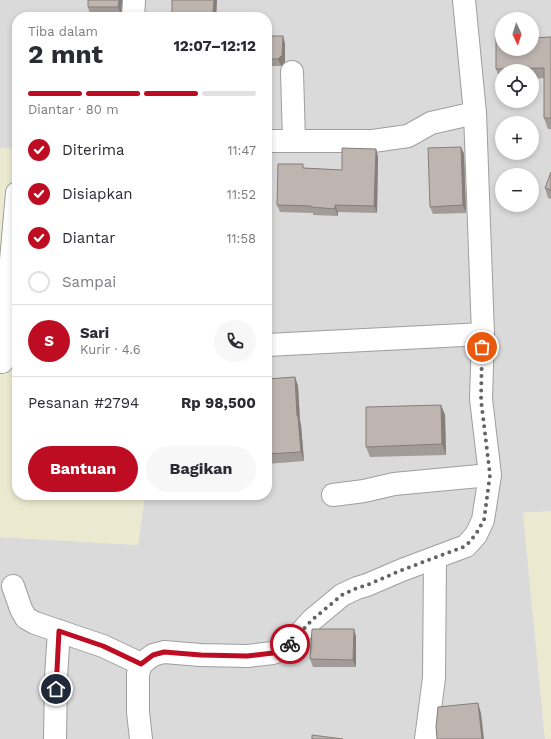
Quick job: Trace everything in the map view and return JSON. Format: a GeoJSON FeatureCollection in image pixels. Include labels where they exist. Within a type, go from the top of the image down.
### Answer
{"type":"FeatureCollection","features":[{"type":"Feature","properties":{"kind":"street"},"geometry":{"type":"LineString","coordinates":[[133,12],[134,0]]}},
{"type":"Feature","properties":{"kind":"street"},"geometry":{"type":"LineString","coordinates":[[142,739],[137,691],[138,674],[141,664],[153,655],[164,652],[201,655],[247,656],[273,653],[290,644],[312,620],[342,595],[402,570],[435,559],[466,546],[476,534],[484,520],[490,475],[481,400],[483,334],[475,113],[464,0]]}},
{"type":"Feature","properties":{"kind":"street"},"geometry":{"type":"LineString","coordinates":[[292,72],[294,141]]}},
{"type":"Feature","properties":{"kind":"street"},"geometry":{"type":"LineString","coordinates":[[272,141],[373,141],[408,136],[431,124],[475,113]]}},
{"type":"Feature","properties":{"kind":"street"},"geometry":{"type":"LineString","coordinates":[[6,362],[5,267],[12,224]]}},
{"type":"Feature","properties":{"kind":"street"},"geometry":{"type":"LineString","coordinates":[[272,345],[483,334]]}},
{"type":"Feature","properties":{"kind":"street"},"geometry":{"type":"LineString","coordinates":[[333,495],[364,491],[394,484],[490,475]]}},
{"type":"Feature","properties":{"kind":"street"},"geometry":{"type":"LineString","coordinates":[[426,739],[434,678],[435,559]]}},
{"type":"Feature","properties":{"kind":"street"},"geometry":{"type":"LineString","coordinates":[[13,586],[21,609],[26,618],[35,623],[103,646],[141,664]]}},
{"type":"Feature","properties":{"kind":"street"},"geometry":{"type":"LineString","coordinates":[[56,739],[56,676],[59,631]]}},
{"type":"Feature","properties":{"kind":"shaded area"},"geometry":{"type":"Polygon","coordinates":[[[0,0],[551,0],[551,511],[523,513],[545,739],[0,739],[0,537],[138,545],[144,500],[272,500],[272,12],[12,12],[12,149],[0,148],[0,0]]]}},
{"type":"Feature","properties":{"kind":"green space"},"geometry":{"type":"Polygon","coordinates":[[[0,148],[12,149],[12,500],[144,500],[138,545],[0,537],[0,148]]]}},
{"type":"Feature","properties":{"kind":"green space"},"geometry":{"type":"Polygon","coordinates":[[[551,511],[551,739],[545,739],[523,513],[551,511]]]}},
{"type":"Feature","properties":{"kind":"building"},"geometry":{"type":"Polygon","coordinates":[[[88,0],[119,0],[118,7],[88,7],[88,0]]]}},
{"type":"Feature","properties":{"kind":"building"},"geometry":{"type":"Polygon","coordinates":[[[172,0],[214,0],[213,12],[172,12],[172,0]]]}},
{"type":"Feature","properties":{"kind":"building"},"geometry":{"type":"Polygon","coordinates":[[[272,36],[283,36],[282,55],[278,59],[272,59],[272,36]]]}},
{"type":"Feature","properties":{"kind":"building"},"geometry":{"type":"Polygon","coordinates":[[[551,37],[551,118],[544,118],[544,68],[539,68],[539,64],[496,64],[496,56],[539,56],[539,38],[551,37]]]}},
{"type":"Feature","properties":{"kind":"building"},"geometry":{"type":"Polygon","coordinates":[[[461,147],[463,205],[430,207],[428,148],[461,147]]]}},
{"type":"Feature","properties":{"kind":"building"},"geometry":{"type":"Polygon","coordinates":[[[342,148],[376,149],[374,206],[335,205],[335,209],[311,206],[277,205],[278,164],[303,164],[303,168],[342,170],[342,148]]]}},
{"type":"Feature","properties":{"kind":"building"},"geometry":{"type":"Polygon","coordinates":[[[551,172],[551,190],[545,188],[551,172]]]}},
{"type":"Feature","properties":{"kind":"building"},"geometry":{"type":"Polygon","coordinates":[[[295,377],[301,452],[272,454],[272,379],[295,377]]]}},
{"type":"Feature","properties":{"kind":"building"},"geometry":{"type":"Polygon","coordinates":[[[441,405],[442,444],[366,447],[366,407],[441,405]]]}},
{"type":"Feature","properties":{"kind":"building"},"geometry":{"type":"Polygon","coordinates":[[[312,629],[354,629],[353,660],[310,659],[312,629]]]}},
{"type":"Feature","properties":{"kind":"building"},"geometry":{"type":"Polygon","coordinates":[[[478,703],[482,739],[437,739],[436,727],[438,707],[478,703]]]}},
{"type":"Feature","properties":{"kind":"building"},"geometry":{"type":"Polygon","coordinates":[[[312,735],[343,739],[312,739],[312,735]]]}},
{"type":"Feature","properties":{"kind":"way so far"},"geometry":{"type":"LineString","coordinates":[[290,644],[312,620],[342,595],[402,570],[435,559],[466,546],[476,534],[484,520],[490,475],[481,400],[482,347]]}},
{"type":"Feature","properties":{"kind":"route"},"geometry":{"type":"LineString","coordinates":[[56,689],[59,631],[103,646],[141,664],[153,655],[164,652],[201,655],[247,656],[273,653],[290,644]]}}]}
